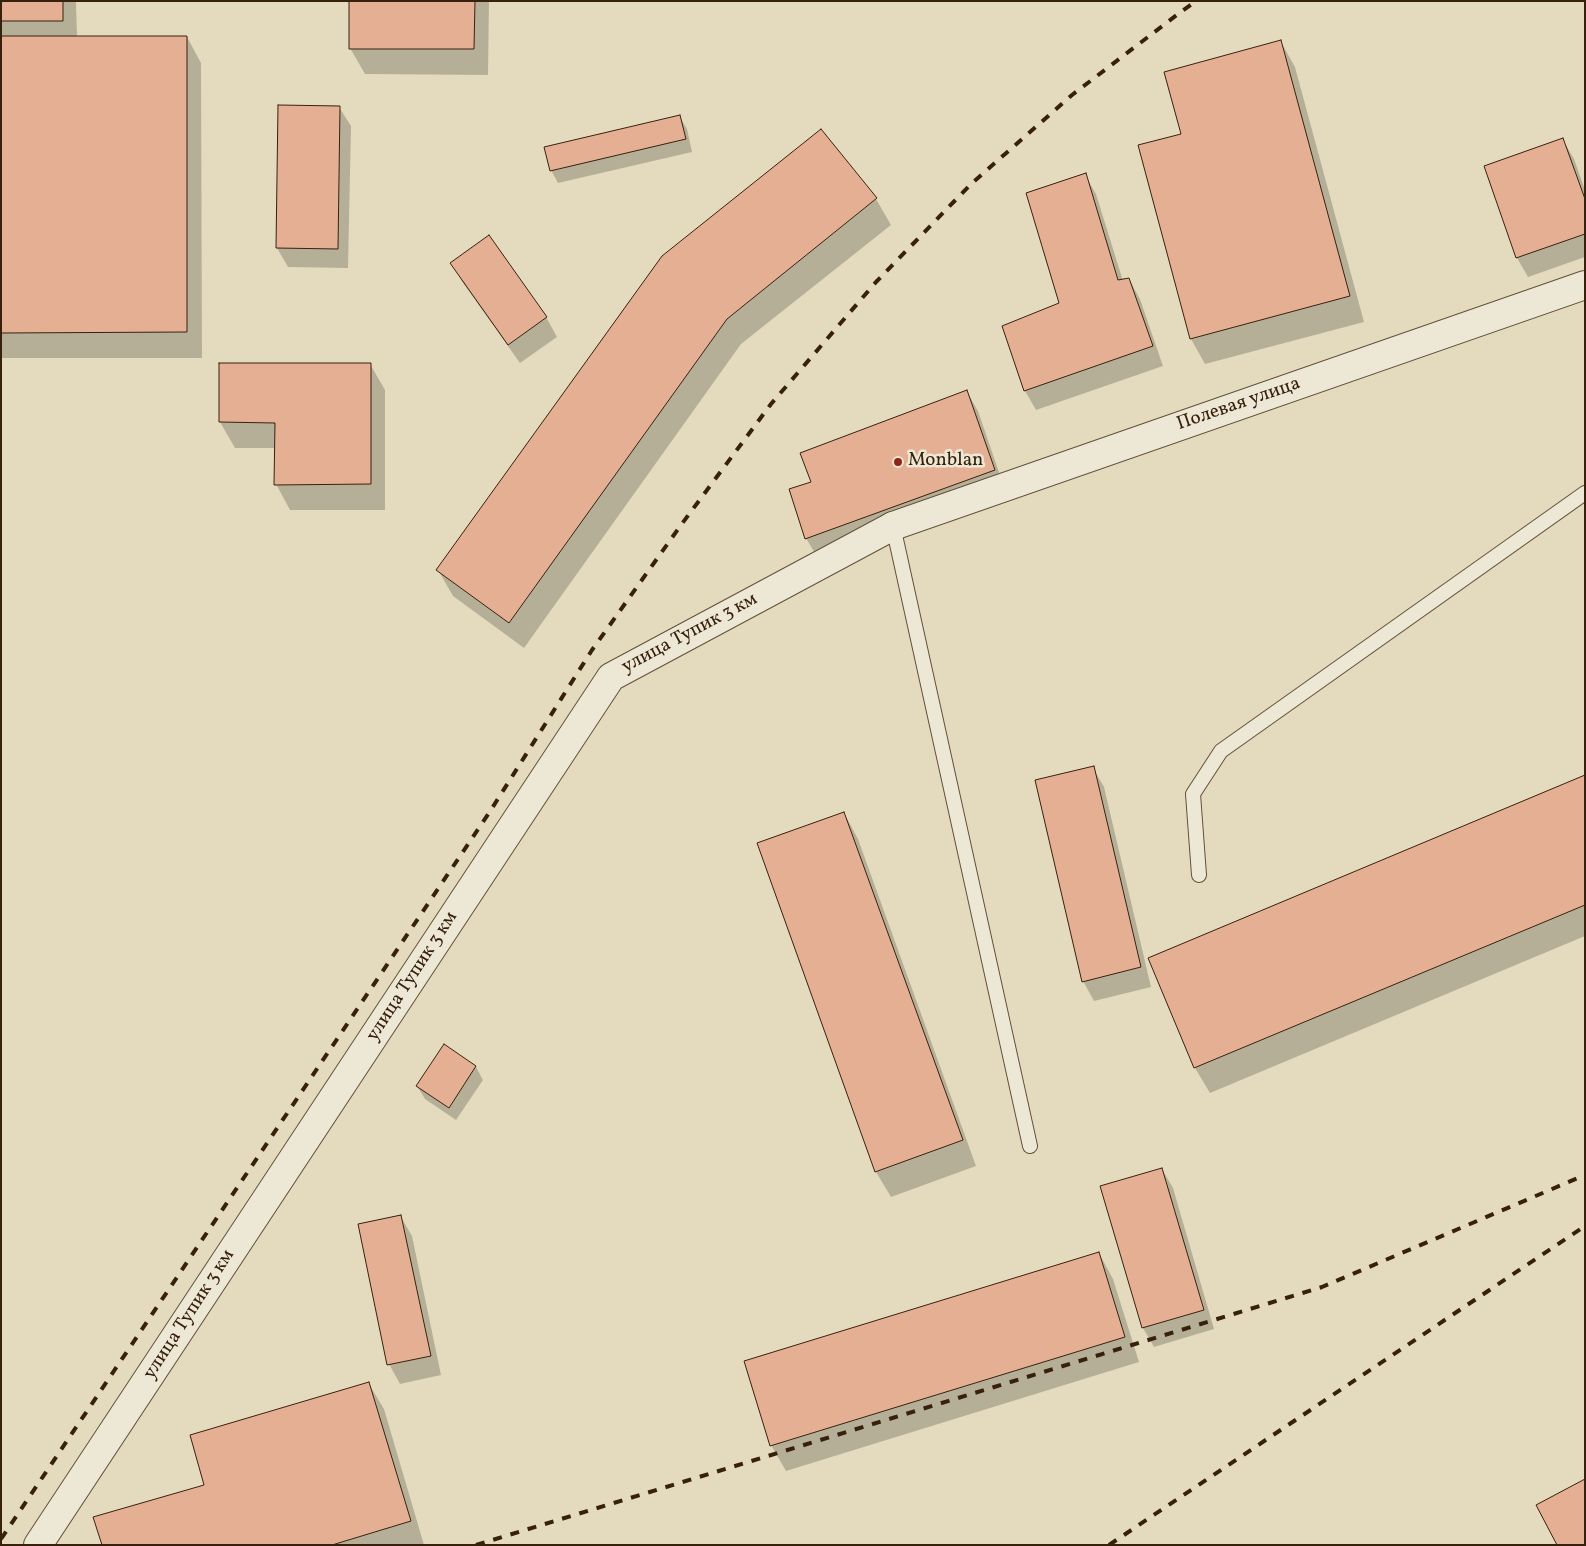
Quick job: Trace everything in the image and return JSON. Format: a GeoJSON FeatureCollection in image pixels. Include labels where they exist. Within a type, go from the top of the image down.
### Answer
{"type":"FeatureCollection","features":[{"type":"Feature","properties":{"kind":"street","name":"Полевая улица"},"geometry":{"type":"LineString","coordinates":[[893,526],[1585,285]]}},
{"type":"Feature","properties":{"kind":"street","name":"улица Тупик 3 км"},"geometry":{"type":"LineString","coordinates":[[38,1545],[611,677],[893,526]]}},
{"type":"Feature","properties":{"kind":"lane"},"geometry":{"type":"LineString","coordinates":[[1199,875],[1193,794],[1221,751],[1585,493]]}},
{"type":"Feature","properties":{"kind":"lane"},"geometry":{"type":"LineString","coordinates":[[893,526],[1030,1146]]}},
{"type":"Feature","properties":{"kind":"building"},"geometry":{"type":"Polygon","coordinates":[[[1,1],[63,1],[63,21],[1,21],[1,1]]]}},
{"type":"Feature","properties":{"kind":"building"},"geometry":{"type":"Polygon","coordinates":[[[349,1],[475,1],[474,49],[349,49],[349,1]]]}},
{"type":"Feature","properties":{"kind":"building"},"geometry":{"type":"Polygon","coordinates":[[[1,36],[187,36],[187,332],[1,333],[1,36]]]}},
{"type":"Feature","properties":{"kind":"building"},"geometry":{"type":"Polygon","coordinates":[[[1281,40],[1350,296],[1190,339],[1138,145],[1181,134],[1164,72],[1281,40]]]}},
{"type":"Feature","properties":{"kind":"building"},"geometry":{"type":"Polygon","coordinates":[[[278,105],[340,106],[338,249],[276,248],[278,105]]]}},
{"type":"Feature","properties":{"kind":"building"},"geometry":{"type":"Polygon","coordinates":[[[680,115],[686,139],[550,171],[544,147],[680,115]]]}},
{"type":"Feature","properties":{"kind":"building"},"geometry":{"type":"Polygon","coordinates":[[[821,129],[877,198],[727,319],[509,623],[436,570],[662,256],[821,129]]]}},
{"type":"Feature","properties":{"kind":"building"},"geometry":{"type":"Polygon","coordinates":[[[1563,138],[1585,199],[1585,234],[1516,258],[1484,166],[1563,138]]]}},
{"type":"Feature","properties":{"kind":"building"},"geometry":{"type":"Polygon","coordinates":[[[1086,173],[1118,280],[1129,278],[1153,346],[1024,391],[1002,326],[1059,303],[1026,193],[1086,173]]]}},
{"type":"Feature","properties":{"kind":"building"},"geometry":{"type":"Polygon","coordinates":[[[489,235],[547,317],[508,345],[450,263],[489,235]]]}},
{"type":"Feature","properties":{"kind":"building"},"geometry":{"type":"Polygon","coordinates":[[[219,363],[371,363],[371,484],[274,485],[275,423],[219,422],[219,363]]]}},
{"type":"Feature","properties":{"kind":"building","name":"Monblan"},"geometry":{"type":"Polygon","coordinates":[[[967,390],[995,470],[805,539],[789,489],[811,482],[800,453],[967,390]]]}},
{"type":"Feature","properties":{"kind":"building"},"geometry":{"type":"Polygon","coordinates":[[[1094,766],[1141,967],[1082,982],[1035,780],[1094,766]]]}},
{"type":"Feature","properties":{"kind":"building"},"geometry":{"type":"Polygon","coordinates":[[[1585,775],[1585,905],[1194,1068],[1148,958],[1585,775]]]}},
{"type":"Feature","properties":{"kind":"building"},"geometry":{"type":"Polygon","coordinates":[[[844,812],[963,1140],[875,1172],[757,843],[844,812]]]}},
{"type":"Feature","properties":{"kind":"building"},"geometry":{"type":"Polygon","coordinates":[[[444,1044],[476,1066],[449,1108],[416,1086],[444,1044]]]}},
{"type":"Feature","properties":{"kind":"building"},"geometry":{"type":"Polygon","coordinates":[[[1162,1168],[1204,1310],[1142,1328],[1100,1186],[1162,1168]]]}},
{"type":"Feature","properties":{"kind":"building"},"geometry":{"type":"Polygon","coordinates":[[[401,1215],[431,1356],[387,1365],[358,1224],[401,1215]]]}},
{"type":"Feature","properties":{"kind":"building"},"geometry":{"type":"Polygon","coordinates":[[[1099,1252],[1125,1337],[770,1446],[744,1361],[1099,1252]]]}},
{"type":"Feature","properties":{"kind":"building"},"geometry":{"type":"Polygon","coordinates":[[[369,1382],[411,1521],[332,1545],[102,1545],[93,1517],[204,1485],[190,1435],[369,1382]]]}},
{"type":"Feature","properties":{"kind":"building"},"geometry":{"type":"Polygon","coordinates":[[[1585,1479],[1585,1545],[1557,1545],[1536,1505],[1585,1479]]]}},
{"type":"Feature","properties":{"kind":"railway"},"geometry":{"type":"LineString","coordinates":[[1,1539],[489,813],[592,650],[681,525],[771,404],[876,282],[971,184],[1072,95],[1196,1]]}},
{"type":"Feature","properties":{"kind":"railway"},"geometry":{"type":"LineString","coordinates":[[476,1545],[1322,1287],[1585,1175]]}},
{"type":"Feature","properties":{"kind":"railway"},"geometry":{"type":"LineString","coordinates":[[1109,1545],[1585,1226]]}},
{"type":"Feature","properties":{"kind":"place","name":"Monblan"},"geometry":{"type":"Point","coordinates":[898,462]}}]}
